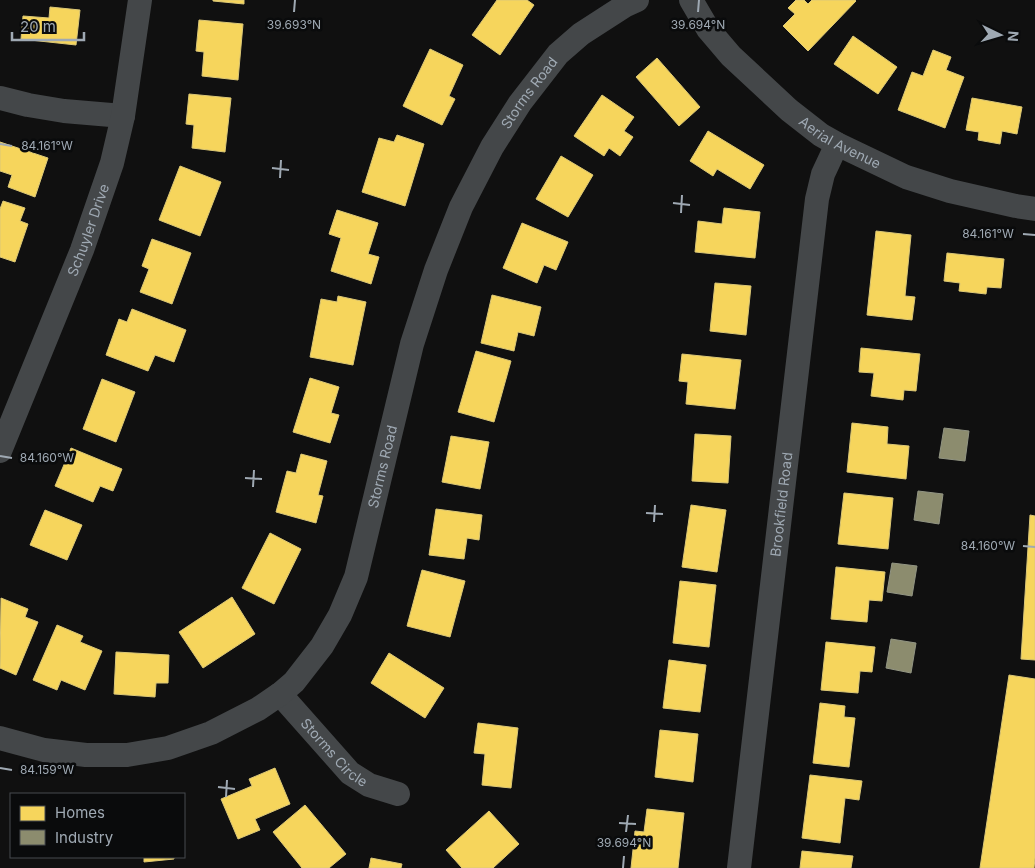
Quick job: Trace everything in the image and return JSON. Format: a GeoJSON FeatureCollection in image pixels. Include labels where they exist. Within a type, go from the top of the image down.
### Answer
{"type":"FeatureCollection","features":[{"type":"Feature","properties":{"kind":"street","name":"Schuyler Drive"},"geometry":{"type":"LineString","coordinates":[[0,451],[82,250],[112,163],[122,116],[140,0]]}},
{"type":"Feature","properties":{"kind":"street","name":"Storms Road"},"geometry":{"type":"LineString","coordinates":[[0,738],[44,750],[86,755],[127,755],[168,748],[211,733],[258,709],[294,682],[322,646],[340,615],[356,577],[412,344],[436,270],[461,207],[492,147],[520,103],[558,54],[581,34],[637,0]]}},
{"type":"Feature","properties":{"kind":"street","name":"Aerial Avenue"},"geometry":{"type":"LineString","coordinates":[[691,0],[708,28],[731,56],[788,110],[837,144],[906,177],[950,191],[1035,209]]}},
{"type":"Feature","properties":{"kind":"street"},"geometry":{"type":"LineString","coordinates":[[0,98],[64,111],[122,116]]}},
{"type":"Feature","properties":{"kind":"street","name":"Brookfield Road"},"geometry":{"type":"LineString","coordinates":[[739,868],[817,199],[823,174],[837,144]]}},
{"type":"Feature","properties":{"kind":"street","name":"Storms Circle"},"geometry":{"type":"LineString","coordinates":[[280,694],[350,773],[369,785],[398,794]]}},
{"type":"Feature","properties":{"kind":"building: Homes"},"geometry":{"type":"Polygon","coordinates":[[[244,0],[244,4],[213,1],[244,0]]]}},
{"type":"Feature","properties":{"kind":"building: Homes"},"geometry":{"type":"Polygon","coordinates":[[[497,0],[527,0],[534,5],[500,55],[472,35],[497,0]]]}},
{"type":"Feature","properties":{"kind":"building: Homes"},"geometry":{"type":"Polygon","coordinates":[[[796,0],[804,0],[808,4],[812,0],[856,1],[808,51],[783,26],[795,14],[788,8],[796,0]]]}},
{"type":"Feature","properties":{"kind":"building: Homes"},"geometry":{"type":"Polygon","coordinates":[[[50,7],[80,10],[76,45],[21,39],[23,16],[49,18],[50,7]]]}},
{"type":"Feature","properties":{"kind":"building: Homes"},"geometry":{"type":"Polygon","coordinates":[[[199,20],[243,24],[238,80],[202,76],[204,52],[196,51],[199,20]]]}},
{"type":"Feature","properties":{"kind":"building: Homes"},"geometry":{"type":"Polygon","coordinates":[[[853,36],[897,67],[878,94],[834,64],[853,36]]]}},
{"type":"Feature","properties":{"kind":"building: Homes"},"geometry":{"type":"Polygon","coordinates":[[[430,49],[463,65],[449,96],[455,99],[442,125],[403,106],[430,49]]]}},
{"type":"Feature","properties":{"kind":"building: Homes"},"geometry":{"type":"Polygon","coordinates":[[[933,50],[951,57],[946,70],[964,77],[945,128],[898,110],[912,72],[923,76],[933,50]]]}},
{"type":"Feature","properties":{"kind":"building: Homes"},"geometry":{"type":"Polygon","coordinates":[[[657,58],[700,107],[679,126],[636,77],[657,58]]]}},
{"type":"Feature","properties":{"kind":"building: Homes"},"geometry":{"type":"Polygon","coordinates":[[[189,94],[231,98],[225,152],[192,148],[194,125],[186,124],[189,94]]]}},
{"type":"Feature","properties":{"kind":"building: Homes"},"geometry":{"type":"Polygon","coordinates":[[[602,95],[634,117],[624,131],[633,137],[620,156],[609,148],[604,156],[574,136],[602,95]]]}},
{"type":"Feature","properties":{"kind":"building: Homes"},"geometry":{"type":"Polygon","coordinates":[[[972,98],[1022,107],[1017,134],[1002,131],[1000,144],[978,140],[979,132],[966,130],[972,98]]]}},
{"type":"Feature","properties":{"kind":"building: Homes"},"geometry":{"type":"Polygon","coordinates":[[[708,131],[764,165],[750,189],[717,169],[713,176],[690,161],[708,131]]]}},
{"type":"Feature","properties":{"kind":"building: Homes"},"geometry":{"type":"Polygon","coordinates":[[[397,135],[424,144],[405,206],[362,192],[379,138],[394,142],[397,135]]]}},
{"type":"Feature","properties":{"kind":"building: Homes"},"geometry":{"type":"Polygon","coordinates":[[[0,142],[48,158],[35,197],[8,187],[12,175],[0,171],[0,142]]]}},
{"type":"Feature","properties":{"kind":"building: Homes"},"geometry":{"type":"Polygon","coordinates":[[[561,156],[593,175],[568,217],[536,199],[561,156]]]}},
{"type":"Feature","properties":{"kind":"building: Homes"},"geometry":{"type":"Polygon","coordinates":[[[180,166],[221,182],[200,236],[159,220],[180,166]]]}},
{"type":"Feature","properties":{"kind":"building: Homes"},"geometry":{"type":"Polygon","coordinates":[[[3,201],[25,208],[20,221],[28,224],[15,262],[0,257],[0,209],[3,201]]]}},
{"type":"Feature","properties":{"kind":"building: Homes"},"geometry":{"type":"Polygon","coordinates":[[[724,208],[760,212],[755,258],[695,252],[698,221],[722,224],[724,208]]]}},
{"type":"Feature","properties":{"kind":"building: Homes"},"geometry":{"type":"Polygon","coordinates":[[[337,210],[378,223],[368,254],[379,257],[371,284],[331,271],[341,238],[329,234],[337,210]]]}},
{"type":"Feature","properties":{"kind":"building: Homes"},"geometry":{"type":"Polygon","coordinates":[[[522,223],[568,242],[556,270],[544,265],[537,283],[503,268],[522,223]]]}},
{"type":"Feature","properties":{"kind":"building: Homes"},"geometry":{"type":"Polygon","coordinates":[[[876,231],[911,235],[905,296],[915,297],[912,320],[867,315],[876,231]]]}},
{"type":"Feature","properties":{"kind":"building: Homes"},"geometry":{"type":"Polygon","coordinates":[[[152,239],[191,253],[172,304],[140,292],[149,269],[142,266],[152,239]]]}},
{"type":"Feature","properties":{"kind":"building: Homes"},"geometry":{"type":"Polygon","coordinates":[[[947,253],[1004,259],[1001,288],[987,287],[986,294],[959,291],[960,283],[944,281],[947,253]]]}},
{"type":"Feature","properties":{"kind":"building: Homes"},"geometry":{"type":"Polygon","coordinates":[[[715,283],[751,286],[746,335],[710,331],[715,283]]]}},
{"type":"Feature","properties":{"kind":"building: Homes"},"geometry":{"type":"Polygon","coordinates":[[[492,295],[541,307],[534,336],[518,332],[514,351],[481,343],[492,295]]]}},
{"type":"Feature","properties":{"kind":"building: Homes"},"geometry":{"type":"Polygon","coordinates":[[[338,296],[366,302],[353,365],[310,357],[321,299],[337,302],[338,296]]]}},
{"type":"Feature","properties":{"kind":"building: Homes"},"geometry":{"type":"Polygon","coordinates":[[[132,309],[186,330],[174,362],[155,355],[148,371],[106,355],[119,319],[127,322],[132,309]]]}},
{"type":"Feature","properties":{"kind":"building: Homes"},"geometry":{"type":"Polygon","coordinates":[[[861,348],[920,354],[916,391],[904,390],[903,400],[871,396],[874,373],[859,372],[861,348]]]}},
{"type":"Feature","properties":{"kind":"building: Homes"},"geometry":{"type":"Polygon","coordinates":[[[476,351],[511,361],[494,422],[458,412],[476,351]]]}},
{"type":"Feature","properties":{"kind":"building: Homes"},"geometry":{"type":"Polygon","coordinates":[[[682,354],[741,360],[735,409],[686,404],[688,382],[679,381],[682,354]]]}},
{"type":"Feature","properties":{"kind":"building: Homes"},"geometry":{"type":"Polygon","coordinates":[[[310,378],[339,387],[331,413],[339,415],[330,443],[293,432],[310,378]]]}},
{"type":"Feature","properties":{"kind":"building: Homes"},"geometry":{"type":"Polygon","coordinates":[[[102,379],[135,392],[116,442],[83,429],[102,379]]]}},
{"type":"Feature","properties":{"kind":"building: Homes"},"geometry":{"type":"Polygon","coordinates":[[[852,423],[888,427],[887,444],[909,446],[906,479],[847,472],[852,423]]]}},
{"type":"Feature","properties":{"kind":"building: Homes"},"geometry":{"type":"Polygon","coordinates":[[[695,434],[731,436],[728,483],[692,481],[695,434]]]}},
{"type":"Feature","properties":{"kind":"building: Homes"},"geometry":{"type":"Polygon","coordinates":[[[451,436],[489,442],[480,489],[442,482],[451,436]]]}},
{"type":"Feature","properties":{"kind":"building: Homes"},"geometry":{"type":"Polygon","coordinates":[[[71,448],[122,469],[113,491],[100,486],[93,502],[55,486],[71,448]]]}},
{"type":"Feature","properties":{"kind":"building: Homes"},"geometry":{"type":"Polygon","coordinates":[[[301,454],[327,461],[318,495],[323,496],[316,523],[276,512],[287,471],[296,473],[301,454]]]}},
{"type":"Feature","properties":{"kind":"building: Homes"},"geometry":{"type":"Polygon","coordinates":[[[844,493],[893,498],[888,549],[838,544],[844,493]]]}},
{"type":"Feature","properties":{"kind":"building: Homes"},"geometry":{"type":"Polygon","coordinates":[[[691,505],[726,510],[717,572],[682,567],[691,505]]]}},
{"type":"Feature","properties":{"kind":"building: Homes"},"geometry":{"type":"Polygon","coordinates":[[[436,509],[482,515],[479,540],[467,538],[464,559],[429,555],[436,509]]]}},
{"type":"Feature","properties":{"kind":"building: Homes"},"geometry":{"type":"Polygon","coordinates":[[[45,510],[82,525],[67,560],[30,545],[45,510]]]}},
{"type":"Feature","properties":{"kind":"building: Homes"},"geometry":{"type":"Polygon","coordinates":[[[1030,515],[1035,516],[1035,660],[1021,659],[1030,515]]]}},
{"type":"Feature","properties":{"kind":"building: Homes"},"geometry":{"type":"Polygon","coordinates":[[[270,533],[301,549],[274,604],[242,588],[270,533]]]}},
{"type":"Feature","properties":{"kind":"building: Homes"},"geometry":{"type":"Polygon","coordinates":[[[836,567],[885,572],[882,601],[869,600],[867,622],[831,619],[836,567]]]}},
{"type":"Feature","properties":{"kind":"building: Homes"},"geometry":{"type":"Polygon","coordinates":[[[422,570],[465,581],[450,637],[407,626],[422,570]]]}},
{"type":"Feature","properties":{"kind":"building: Homes"},"geometry":{"type":"Polygon","coordinates":[[[680,581],[716,585],[709,647],[673,643],[680,581]]]}},
{"type":"Feature","properties":{"kind":"building: Homes"},"geometry":{"type":"Polygon","coordinates":[[[232,597],[255,634],[203,668],[179,632],[232,597]]]}},
{"type":"Feature","properties":{"kind":"building: Homes"},"geometry":{"type":"Polygon","coordinates":[[[1,598],[28,609],[25,617],[38,622],[16,675],[0,668],[1,598]]]}},
{"type":"Feature","properties":{"kind":"building: Homes"},"geometry":{"type":"Polygon","coordinates":[[[57,625],[83,636],[80,642],[102,651],[85,690],[61,680],[57,690],[33,680],[57,625]]]}},
{"type":"Feature","properties":{"kind":"building: Homes"},"geometry":{"type":"Polygon","coordinates":[[[826,642],[875,647],[872,672],[860,671],[858,693],[821,690],[826,642]]]}},
{"type":"Feature","properties":{"kind":"building: Homes"},"geometry":{"type":"Polygon","coordinates":[[[116,652],[169,655],[168,683],[156,683],[155,697],[114,694],[116,652]]]}},
{"type":"Feature","properties":{"kind":"building: Homes"},"geometry":{"type":"Polygon","coordinates":[[[389,653],[444,688],[425,718],[371,683],[389,653]]]}},
{"type":"Feature","properties":{"kind":"building: Homes"},"geometry":{"type":"Polygon","coordinates":[[[669,660],[706,665],[700,712],[663,708],[669,660]]]}},
{"type":"Feature","properties":{"kind":"building: Homes"},"geometry":{"type":"Polygon","coordinates":[[[1009,675],[1035,679],[1034,868],[980,868],[1009,675]]]}},
{"type":"Feature","properties":{"kind":"building: Homes"},"geometry":{"type":"Polygon","coordinates":[[[820,703],[845,706],[844,717],[855,718],[849,767],[813,763],[820,703]]]}},
{"type":"Feature","properties":{"kind":"building: Homes"},"geometry":{"type":"Polygon","coordinates":[[[478,723],[518,728],[511,788],[482,785],[485,754],[474,753],[478,723]]]}},
{"type":"Feature","properties":{"kind":"building: Homes"},"geometry":{"type":"Polygon","coordinates":[[[660,730],[698,734],[693,782],[655,777],[660,730]]]}},
{"type":"Feature","properties":{"kind":"building: Homes"},"geometry":{"type":"Polygon","coordinates":[[[275,768],[290,804],[255,819],[260,830],[238,839],[221,799],[252,786],[249,779],[275,768]]]}},
{"type":"Feature","properties":{"kind":"building: Homes"},"geometry":{"type":"Polygon","coordinates":[[[810,775],[862,781],[859,800],[845,798],[840,843],[802,838],[810,775]]]}},
{"type":"Feature","properties":{"kind":"building: Homes"},"geometry":{"type":"Polygon","coordinates":[[[305,805],[346,854],[329,868],[302,868],[273,832],[305,805]]]}},
{"type":"Feature","properties":{"kind":"building: Homes"},"geometry":{"type":"Polygon","coordinates":[[[647,809],[684,813],[678,868],[631,868],[635,831],[644,832],[647,809]]]}},
{"type":"Feature","properties":{"kind":"building: Homes"},"geometry":{"type":"Polygon","coordinates":[[[489,811],[519,844],[493,868],[462,868],[446,850],[489,811]]]}},
{"type":"Feature","properties":{"kind":"building: Homes"},"geometry":{"type":"Polygon","coordinates":[[[802,851],[853,856],[851,868],[800,868],[802,851]]]}},
{"type":"Feature","properties":{"kind":"building: Homes"},"geometry":{"type":"Polygon","coordinates":[[[144,858],[174,858],[174,859],[144,862],[144,858]]]}},
{"type":"Feature","properties":{"kind":"building: Homes"},"geometry":{"type":"Polygon","coordinates":[[[371,858],[402,864],[401,868],[369,868],[371,858]]]}},
{"type":"Feature","properties":{"kind":"building: Industry"},"geometry":{"type":"Polygon","coordinates":[[[944,428],[969,431],[965,461],[939,458],[944,428]]]}},
{"type":"Feature","properties":{"kind":"building: Industry"},"geometry":{"type":"Polygon","coordinates":[[[918,491],[943,494],[939,524],[914,520],[918,491]]]}},
{"type":"Feature","properties":{"kind":"building: Industry"},"geometry":{"type":"Polygon","coordinates":[[[892,563],[917,566],[912,596],[887,592],[892,563]]]}},
{"type":"Feature","properties":{"kind":"building: Industry"},"geometry":{"type":"Polygon","coordinates":[[[891,639],[916,643],[911,673],[886,668],[891,639]]]}}]}
